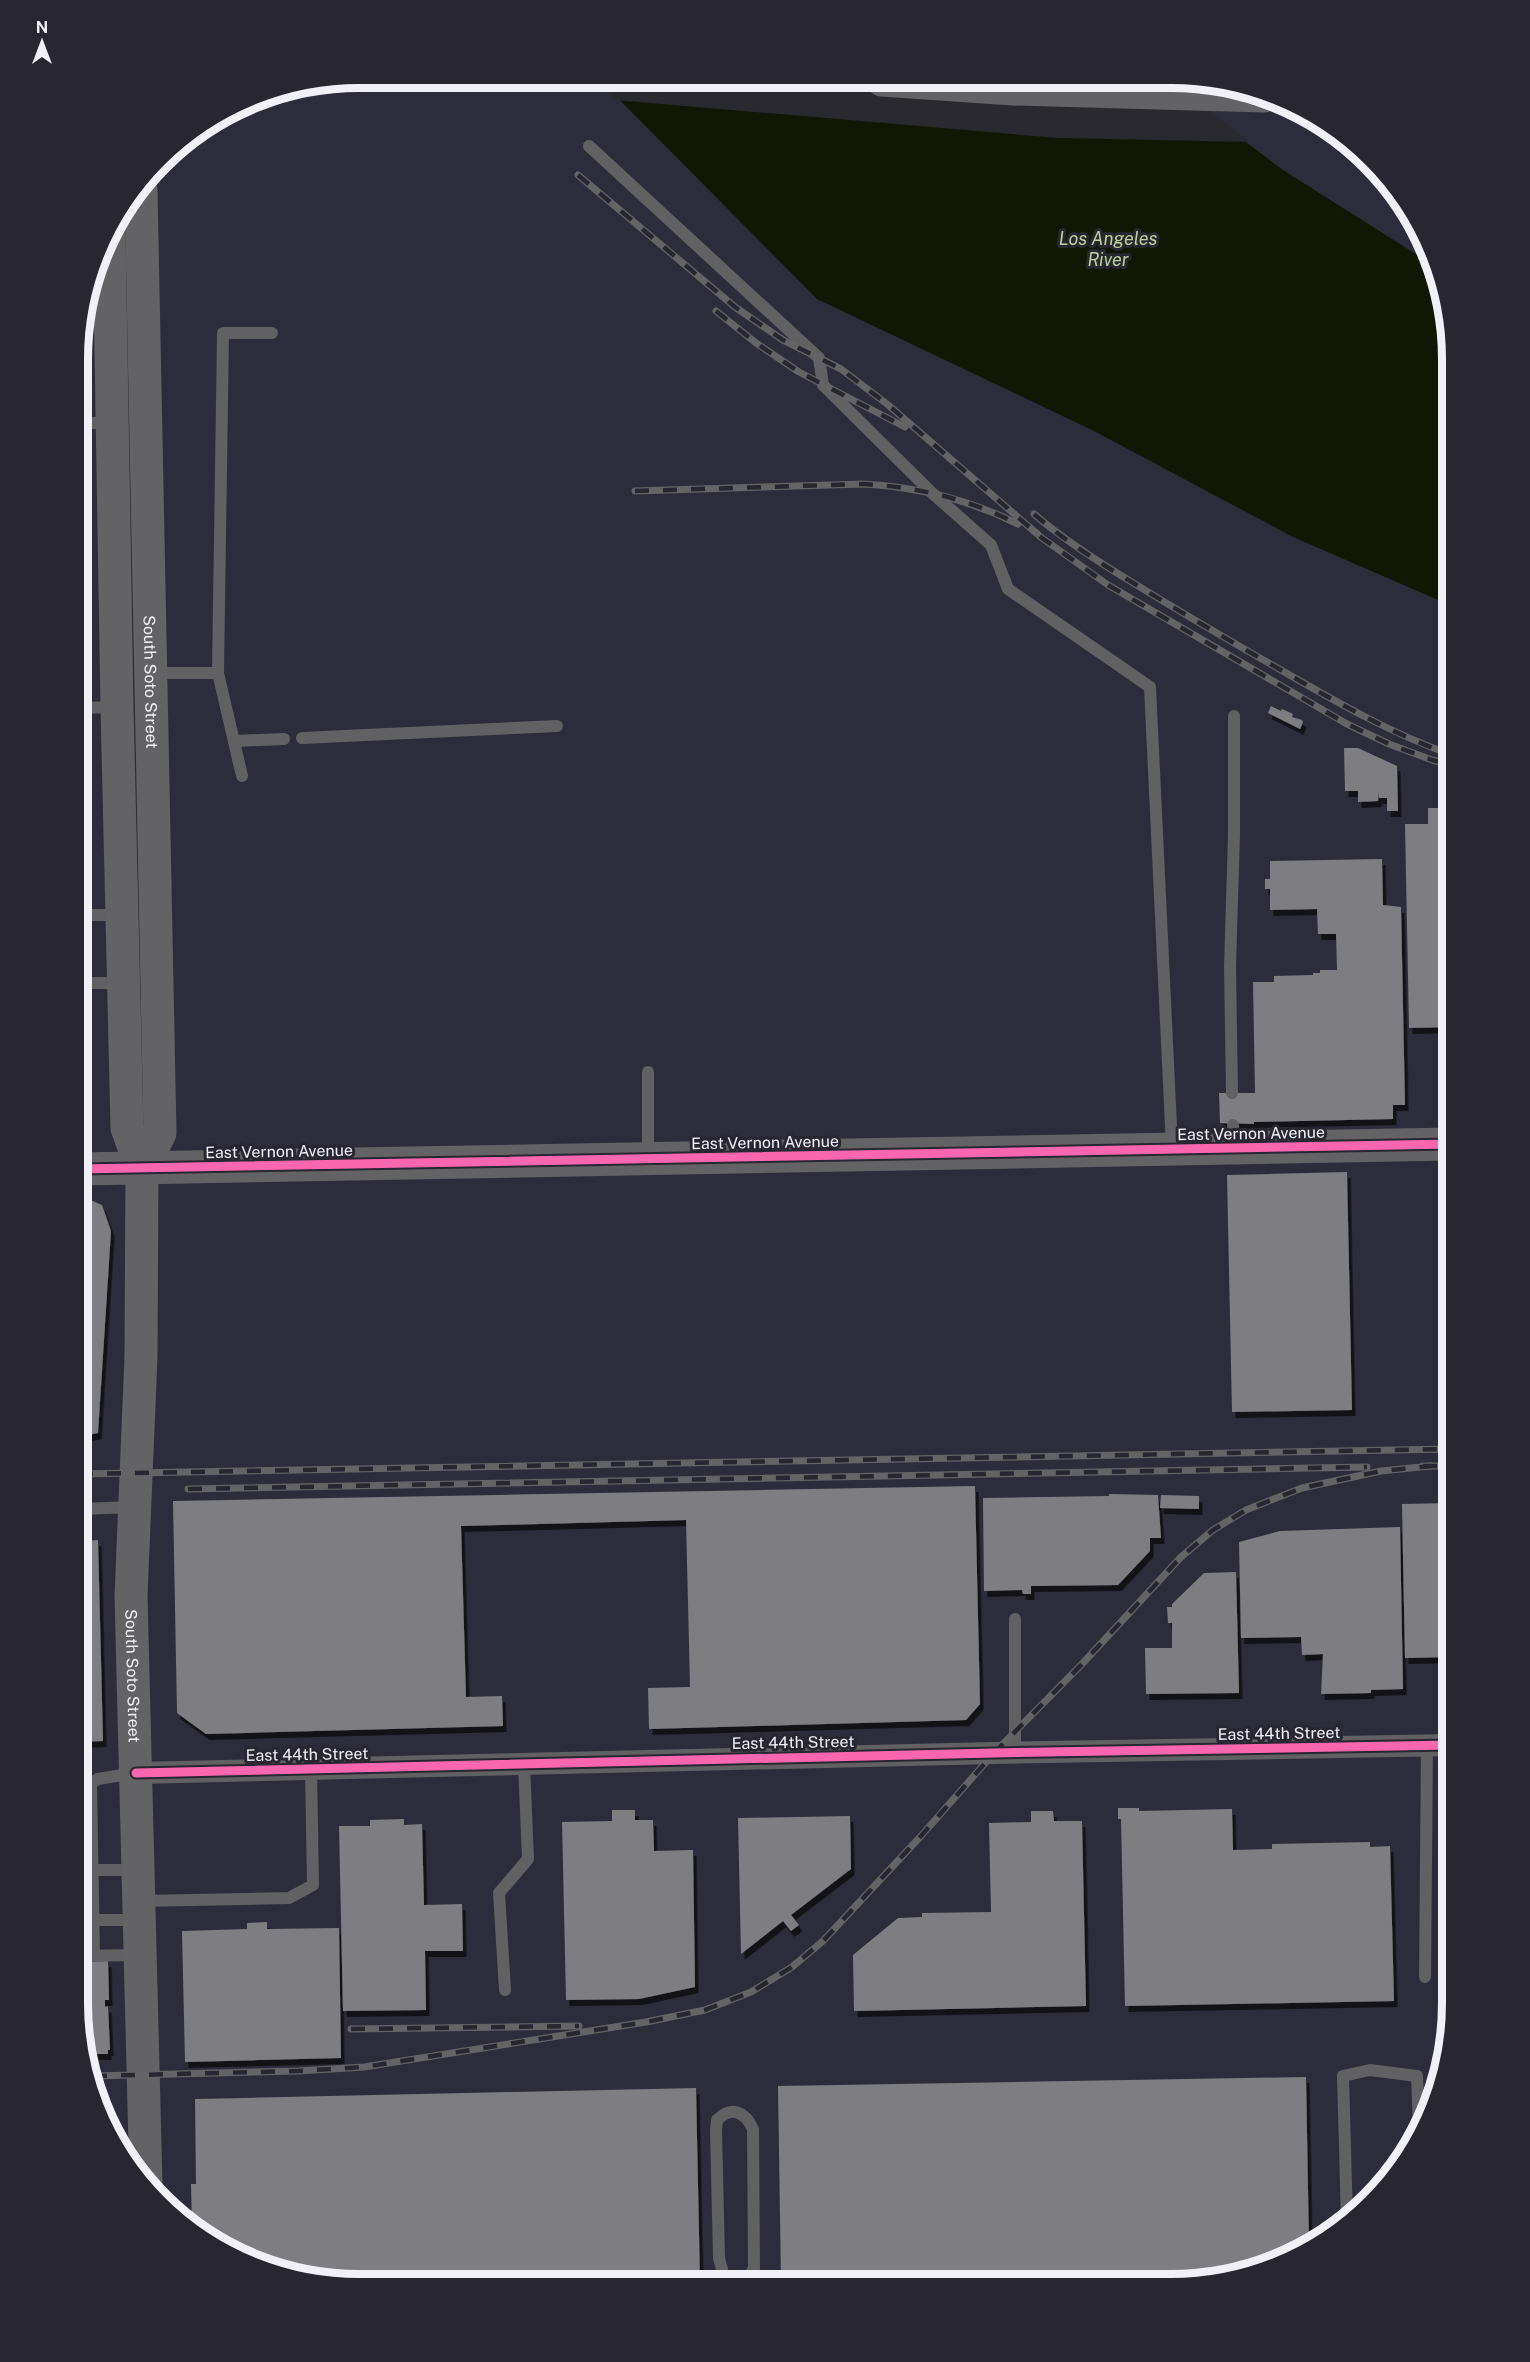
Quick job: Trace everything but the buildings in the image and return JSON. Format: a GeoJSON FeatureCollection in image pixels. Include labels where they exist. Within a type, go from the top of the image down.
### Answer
{"type":"FeatureCollection","features":[{"type":"Feature","properties":{"kind":"main road"},"geometry":{"type":"LineString","coordinates":[[998,88],[1232,96]]}},
{"type":"Feature","properties":{"kind":"main road","name":"South Soto Street"},"geometry":{"type":"LineString","coordinates":[[141,198],[160,1134],[142,1169]]}},
{"type":"Feature","properties":{"kind":"main road","name":"South Soto Street"},"geometry":{"type":"LineString","coordinates":[[106,264],[96,423],[117,707],[127,1128],[142,1169],[141,1356],[131,1596],[146,2170]]}},
{"type":"Feature","properties":{"kind":"main road"},"geometry":{"type":"LineString","coordinates":[[117,707],[152,707]]}},
{"type":"Feature","properties":{"kind":"main road","name":"East Vernon Avenue"},"geometry":{"type":"LineString","coordinates":[[88,1169],[1172,1149],[1233,1136],[1442,1144]]}},
{"type":"Feature","properties":{"kind":"street","name":"East 44th Street"},"geometry":{"type":"LineString","coordinates":[[136,1773],[1015,1752],[1442,1745]]}},
{"type":"Feature","properties":{"kind":"lane"},"geometry":{"type":"LineString","coordinates":[[589,146],[819,358],[823,385],[932,492],[991,545],[1008,589],[1150,687],[1172,1149]]}},
{"type":"Feature","properties":{"kind":"lane"},"geometry":{"type":"LineString","coordinates":[[242,776],[218,673],[223,333],[272,333]]}},
{"type":"Feature","properties":{"kind":"lane"},"geometry":{"type":"LineString","coordinates":[[150,673],[218,673]]}},
{"type":"Feature","properties":{"kind":"lane"},"geometry":{"type":"LineString","coordinates":[[88,708],[117,707]]}},
{"type":"Feature","properties":{"kind":"lane"},"geometry":{"type":"LineString","coordinates":[[1232,1093],[1230,967],[1234,836],[1234,716]]}},
{"type":"Feature","properties":{"kind":"lane"},"geometry":{"type":"LineString","coordinates":[[302,738],[557,726]]}},
{"type":"Feature","properties":{"kind":"lane"},"geometry":{"type":"LineString","coordinates":[[234,741],[284,739]]}},
{"type":"Feature","properties":{"kind":"lane"},"geometry":{"type":"LineString","coordinates":[[88,915],[122,915]]}},
{"type":"Feature","properties":{"kind":"lane"},"geometry":{"type":"LineString","coordinates":[[88,983],[124,983]]}},
{"type":"Feature","properties":{"kind":"lane"},"geometry":{"type":"LineString","coordinates":[[648,1072],[648,1159]]}},
{"type":"Feature","properties":{"kind":"lane"},"geometry":{"type":"LineString","coordinates":[[88,1509],[135,1507]]}},
{"type":"Feature","properties":{"kind":"lane"},"geometry":{"type":"LineString","coordinates":[[1015,1619],[1015,1752]]}},
{"type":"Feature","properties":{"kind":"lane"},"geometry":{"type":"LineString","coordinates":[[1425,1977],[1427,1745]]}},
{"type":"Feature","properties":{"kind":"lane"},"geometry":{"type":"LineString","coordinates":[[505,1990],[499,1893],[528,1859],[524,1764]]}},
{"type":"Feature","properties":{"kind":"lane"},"geometry":{"type":"LineString","coordinates":[[93,1920],[139,1897],[289,1898],[313,1885],[311,1768]]}},
{"type":"Feature","properties":{"kind":"lane"},"geometry":{"type":"LineString","coordinates":[[94,1956],[91,1783],[98,1779],[136,1773]]}},
{"type":"Feature","properties":{"kind":"lane"},"geometry":{"type":"LineString","coordinates":[[92,1870],[139,1897]]}},
{"type":"Feature","properties":{"kind":"lane"},"geometry":{"type":"LineString","coordinates":[[88,1956],[140,1955]]}},
{"type":"Feature","properties":{"kind":"lane"},"geometry":{"type":"LineString","coordinates":[[1347,2208],[1343,2076],[1370,2070],[1417,2076],[1418,2112]]}},
{"type":"Feature","properties":{"kind":"lane"},"geometry":{"type":"LineString","coordinates":[[723,2274],[719,2258],[716,2130],[717,2120],[730,2111],[741,2112],[748,2118],[753,2129],[754,2268],[751,2274]]}},
{"type":"Feature","properties":{"kind":"shaded area"},"geometry":{"type":"Polygon","coordinates":[[[1171,88],[1206,91],[1241,98],[1274,109],[1291,116],[1336,144],[1386,194],[1414,239],[1427,272],[1436,306],[1442,359],[1441,2021],[1436,2056],[1427,2090],[1414,2123],[1386,2168],[1336,2218],[1291,2246],[1258,2259],[1224,2268],[1171,2274],[341,2273],[306,2268],[272,2259],[239,2246],[194,2218],[144,2168],[116,2123],[103,2090],[94,2056],[88,2003],[89,341],[98,289],[116,239],[144,194],[168,168],[194,144],[239,116],[289,98],[341,89],[1171,88]]]}},
{"type":"Feature","properties":{"kind":"water","name":"Los Angeles River"},"geometry":{"type":"Polygon","coordinates":[[[608,88],[1175,88],[1283,170],[1422,258],[1436,306],[1441,341],[1442,602],[1293,537],[1094,431],[817,299],[608,88]]]}},
{"type":"Feature","properties":{"kind":"pier"},"geometry":{"type":"Polygon","coordinates":[[[604,88],[1180,89],[1250,142],[1058,138],[615,100],[604,88]]]}},
{"type":"Feature","properties":{"kind":"railway"},"geometry":{"type":"LineString","coordinates":[[578,175],[735,307],[783,340],[841,369],[887,404],[1042,538],[1108,585],[1347,724],[1389,744],[1442,762]]}},
{"type":"Feature","properties":{"kind":"railway"},"geometry":{"type":"LineString","coordinates":[[716,311],[756,343],[799,372],[905,427]]}},
{"type":"Feature","properties":{"kind":"railway"},"geometry":{"type":"LineString","coordinates":[[635,491],[863,484],[904,488],[943,496],[981,508],[1018,524]]}},
{"type":"Feature","properties":{"kind":"railway"},"geometry":{"type":"LineString","coordinates":[[1034,514],[1096,560],[1179,611],[1326,696],[1400,734],[1442,751]]}},
{"type":"Feature","properties":{"kind":"railway"},"geometry":{"type":"LineString","coordinates":[[88,1474],[1442,1449]]}},
{"type":"Feature","properties":{"kind":"railway"},"geometry":{"type":"LineString","coordinates":[[1423,1466],[1442,1466]]}},
{"type":"Feature","properties":{"kind":"railway"},"geometry":{"type":"LineString","coordinates":[[99,2076],[364,2067],[646,2022],[705,2010],[751,1992],[792,1967],[823,1941],[921,1836],[994,1753],[1082,1664],[1181,1557],[1213,1530],[1246,1510],[1302,1488],[1381,1471],[1431,1466]]}},
{"type":"Feature","properties":{"kind":"railway"},"geometry":{"type":"LineString","coordinates":[[188,1489],[1367,1467]]}},
{"type":"Feature","properties":{"kind":"railway"},"geometry":{"type":"LineString","coordinates":[[351,2029],[579,2026]]}},
{"type":"Feature","properties":{"kind":"cycle path"},"geometry":{"type":"LineString","coordinates":[[88,1169],[1442,1144]]}},
{"type":"Feature","properties":{"kind":"cycle path"},"geometry":{"type":"LineString","coordinates":[[136,1773],[1442,1745]]}}]}
